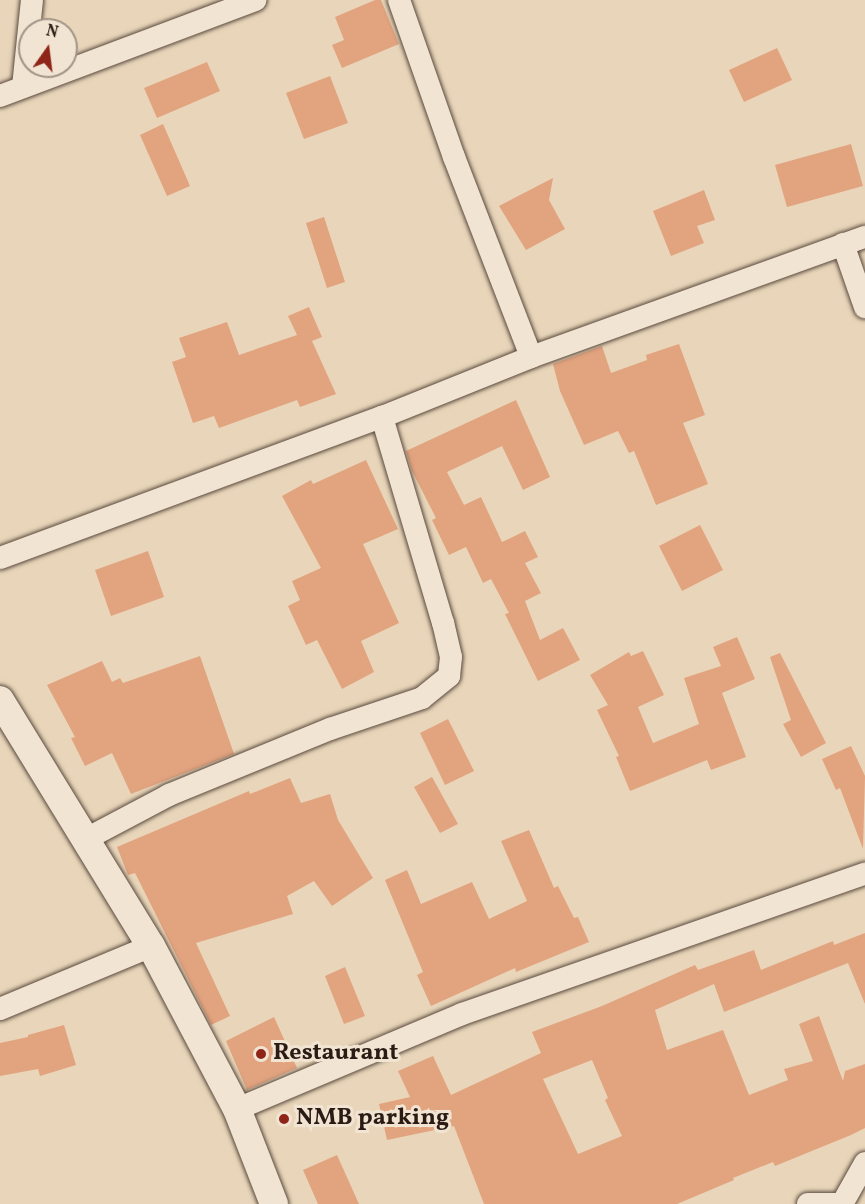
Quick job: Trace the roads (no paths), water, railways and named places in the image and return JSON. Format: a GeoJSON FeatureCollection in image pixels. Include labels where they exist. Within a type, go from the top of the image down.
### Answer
{"type":"FeatureCollection","features":[{"type":"Feature","properties":{"kind":"street"},"geometry":{"type":"LineString","coordinates":[[23,87],[32,0]]}},
{"type":"Feature","properties":{"kind":"street"},"geometry":{"type":"LineString","coordinates":[[0,96],[256,0]]}},
{"type":"Feature","properties":{"kind":"street"},"geometry":{"type":"LineString","coordinates":[[399,0],[454,157],[531,357]]}},
{"type":"Feature","properties":{"kind":"street"},"geometry":{"type":"LineString","coordinates":[[0,558],[382,417],[531,357],[865,237]]}},
{"type":"Feature","properties":{"kind":"street"},"geometry":{"type":"LineString","coordinates":[[843,244],[865,307]]}},
{"type":"Feature","properties":{"kind":"street"},"geometry":{"type":"LineString","coordinates":[[86,839],[169,795],[330,729],[422,698],[449,676],[451,657],[443,623],[382,417]]}},
{"type":"Feature","properties":{"kind":"street"},"geometry":{"type":"LineString","coordinates":[[0,700],[151,946],[237,1109],[274,1204]]}},
{"type":"Feature","properties":{"kind":"street"},"geometry":{"type":"LineString","coordinates":[[237,1109],[462,1014],[865,874]]}},
{"type":"Feature","properties":{"kind":"street"},"geometry":{"type":"LineString","coordinates":[[0,1009],[151,946]]}},
{"type":"Feature","properties":{"kind":"street"},"geometry":{"type":"LineString","coordinates":[[808,1204],[842,1204],[865,1163]]}},
{"type":"Feature","properties":{"kind":"place","name":"Restaurant"},"geometry":{"type":"Point","coordinates":[261,1054]}},
{"type":"Feature","properties":{"kind":"place","name":"NMB parking"},"geometry":{"type":"Point","coordinates":[284,1119]}}]}
